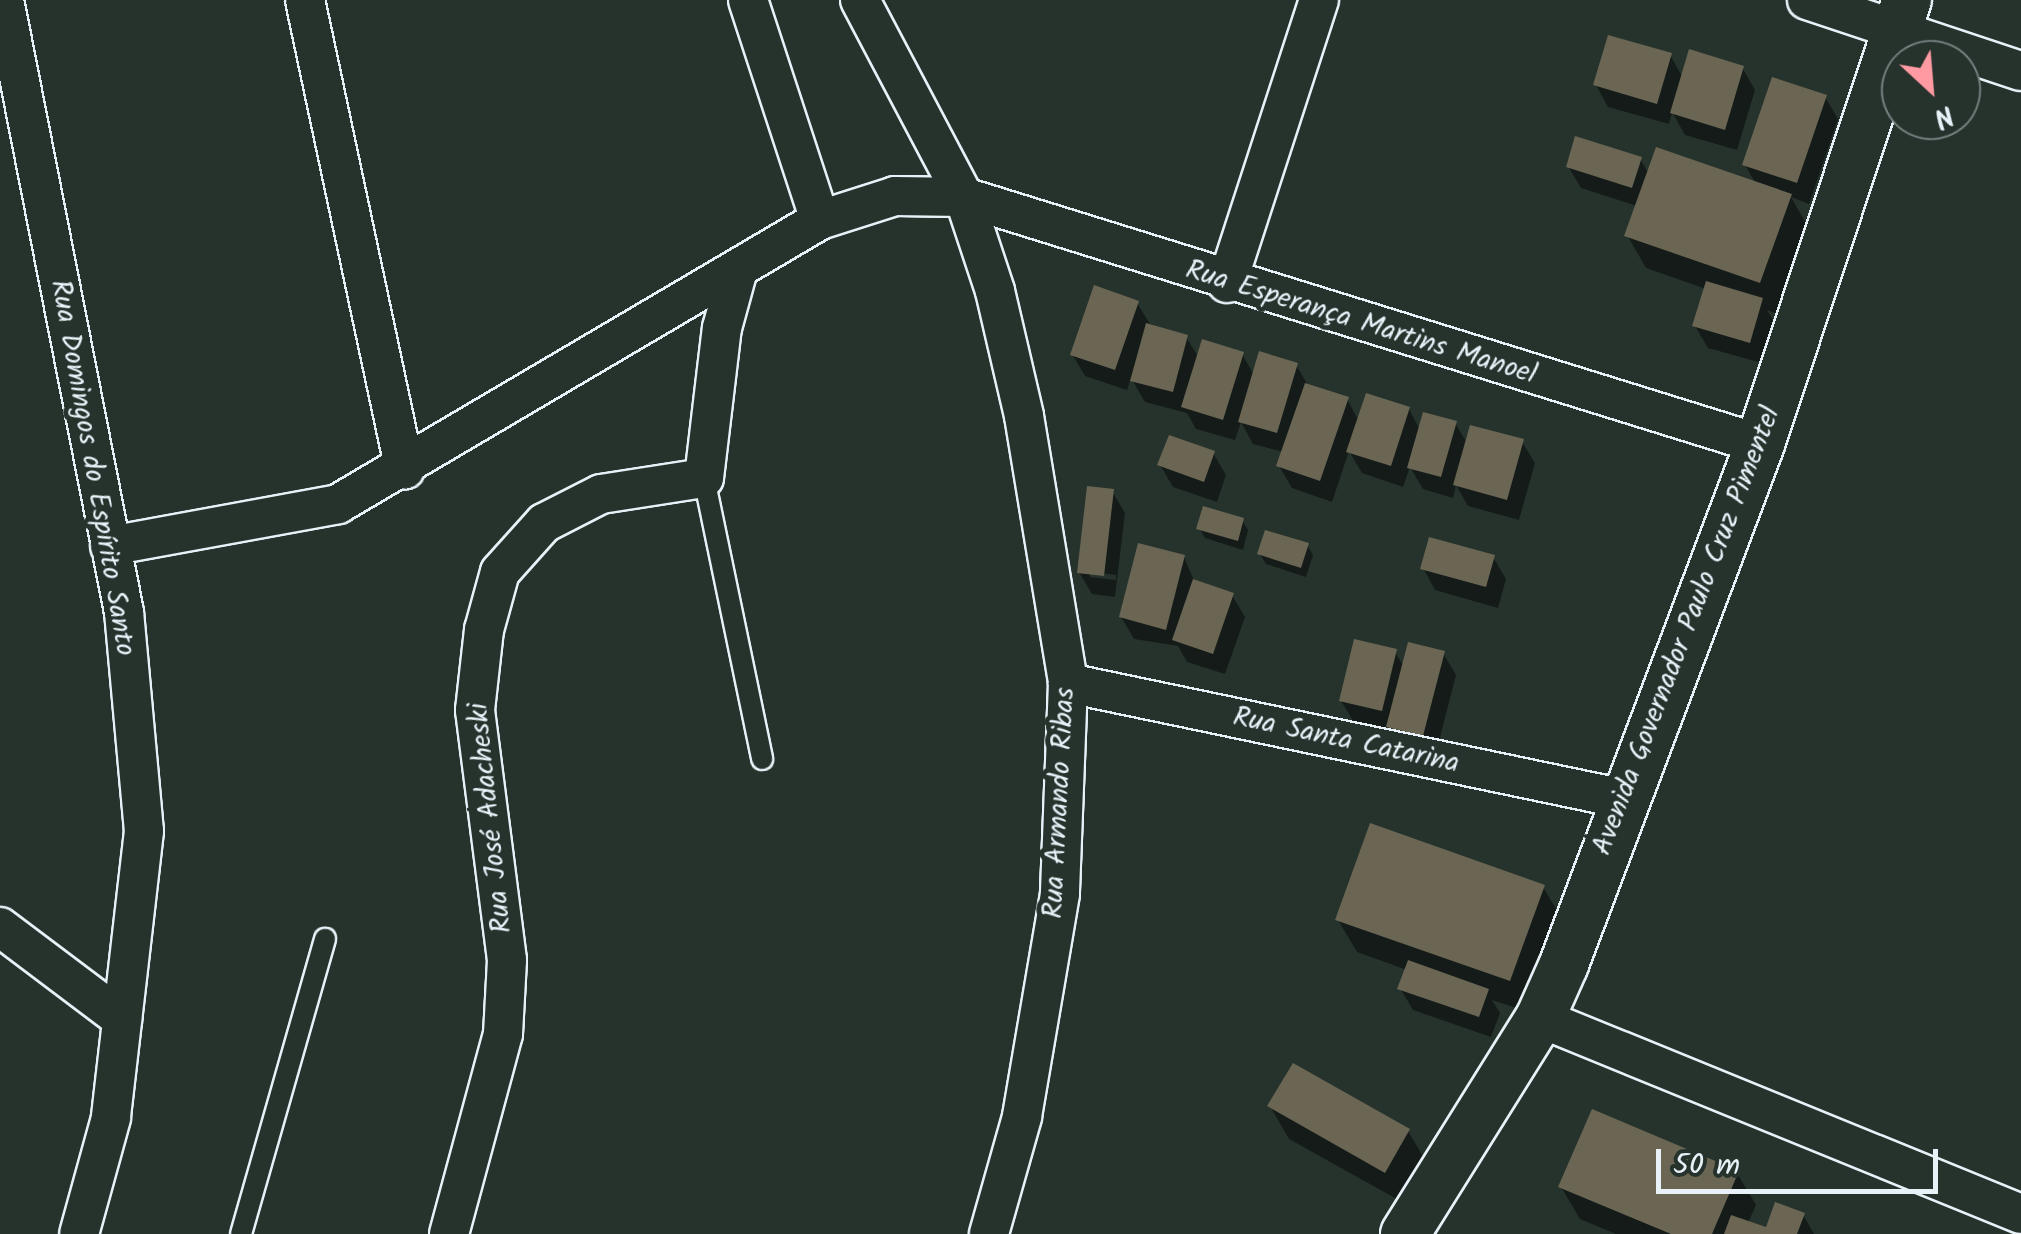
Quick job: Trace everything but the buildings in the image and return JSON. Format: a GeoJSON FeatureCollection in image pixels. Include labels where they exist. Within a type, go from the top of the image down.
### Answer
{"type":"FeatureCollection","features":[{"type":"Feature","properties":{"kind":"street","name":"Rua Domingos do Espírito Santo"},"geometry":{"type":"LineString","coordinates":[[4,0],[7,61],[124,612],[144,831],[111,1118],[79,1234]]}},
{"type":"Feature","properties":{"kind":"street"},"geometry":{"type":"LineString","coordinates":[[305,0],[405,469]]}},
{"type":"Feature","properties":{"kind":"street"},"geometry":{"type":"LineString","coordinates":[[748,0],[820,220]]}},
{"type":"Feature","properties":{"kind":"street","name":"Rua Armando Ribas"},"geometry":{"type":"LineString","coordinates":[[860,0],[964,197],[995,291],[1024,416],[1068,683],[1060,894],[1022,1117],[989,1234]]}},
{"type":"Feature","properties":{"kind":"street"},"geometry":{"type":"LineString","coordinates":[[1226,283],[1319,0]]}},
{"type":"Feature","properties":{"kind":"street"},"geometry":{"type":"LineString","coordinates":[[1807,0],[1902,15],[2021,71]]}},
{"type":"Feature","properties":{"kind":"street","name":"Avenida Governador Paulo Cruz Pimentel"},"geometry":{"type":"LineString","coordinates":[[1406,1234],[1540,1018],[1760,444],[1902,15]]}},
{"type":"Feature","properties":{"kind":"street","name":"Rua Esperança Martins Manoel"},"geometry":{"type":"LineString","coordinates":[[110,546],[338,504],[405,469],[737,274],[820,220],[895,196],[964,197],[1226,283],[1760,444]]}},
{"type":"Feature","properties":{"kind":"street"},"geometry":{"type":"LineString","coordinates":[[704,478],[722,328],[737,274]]}},
{"type":"Feature","properties":{"kind":"street","name":"Rua José Adacheski"},"geometry":{"type":"LineString","coordinates":[[449,1234],[503,1034],[507,960],[475,710],[484,630],[500,572],[544,523],[602,494],[704,478]]}},
{"type":"Feature","properties":{"kind":"street","name":"Rua Santa Catarina"},"geometry":{"type":"LineString","coordinates":[[1068,683],[1624,799]]}},
{"type":"Feature","properties":{"kind":"street"},"geometry":{"type":"LineString","coordinates":[[0,926],[122,1019]]}},
{"type":"Feature","properties":{"kind":"street"},"geometry":{"type":"LineString","coordinates":[[1540,1018],[2021,1214]]}},
{"type":"Feature","properties":{"kind":"lane"},"geometry":{"type":"LineString","coordinates":[[704,478],[762,759]]}},
{"type":"Feature","properties":{"kind":"lane"},"geometry":{"type":"LineString","coordinates":[[242,1234],[325,939]]}}]}
